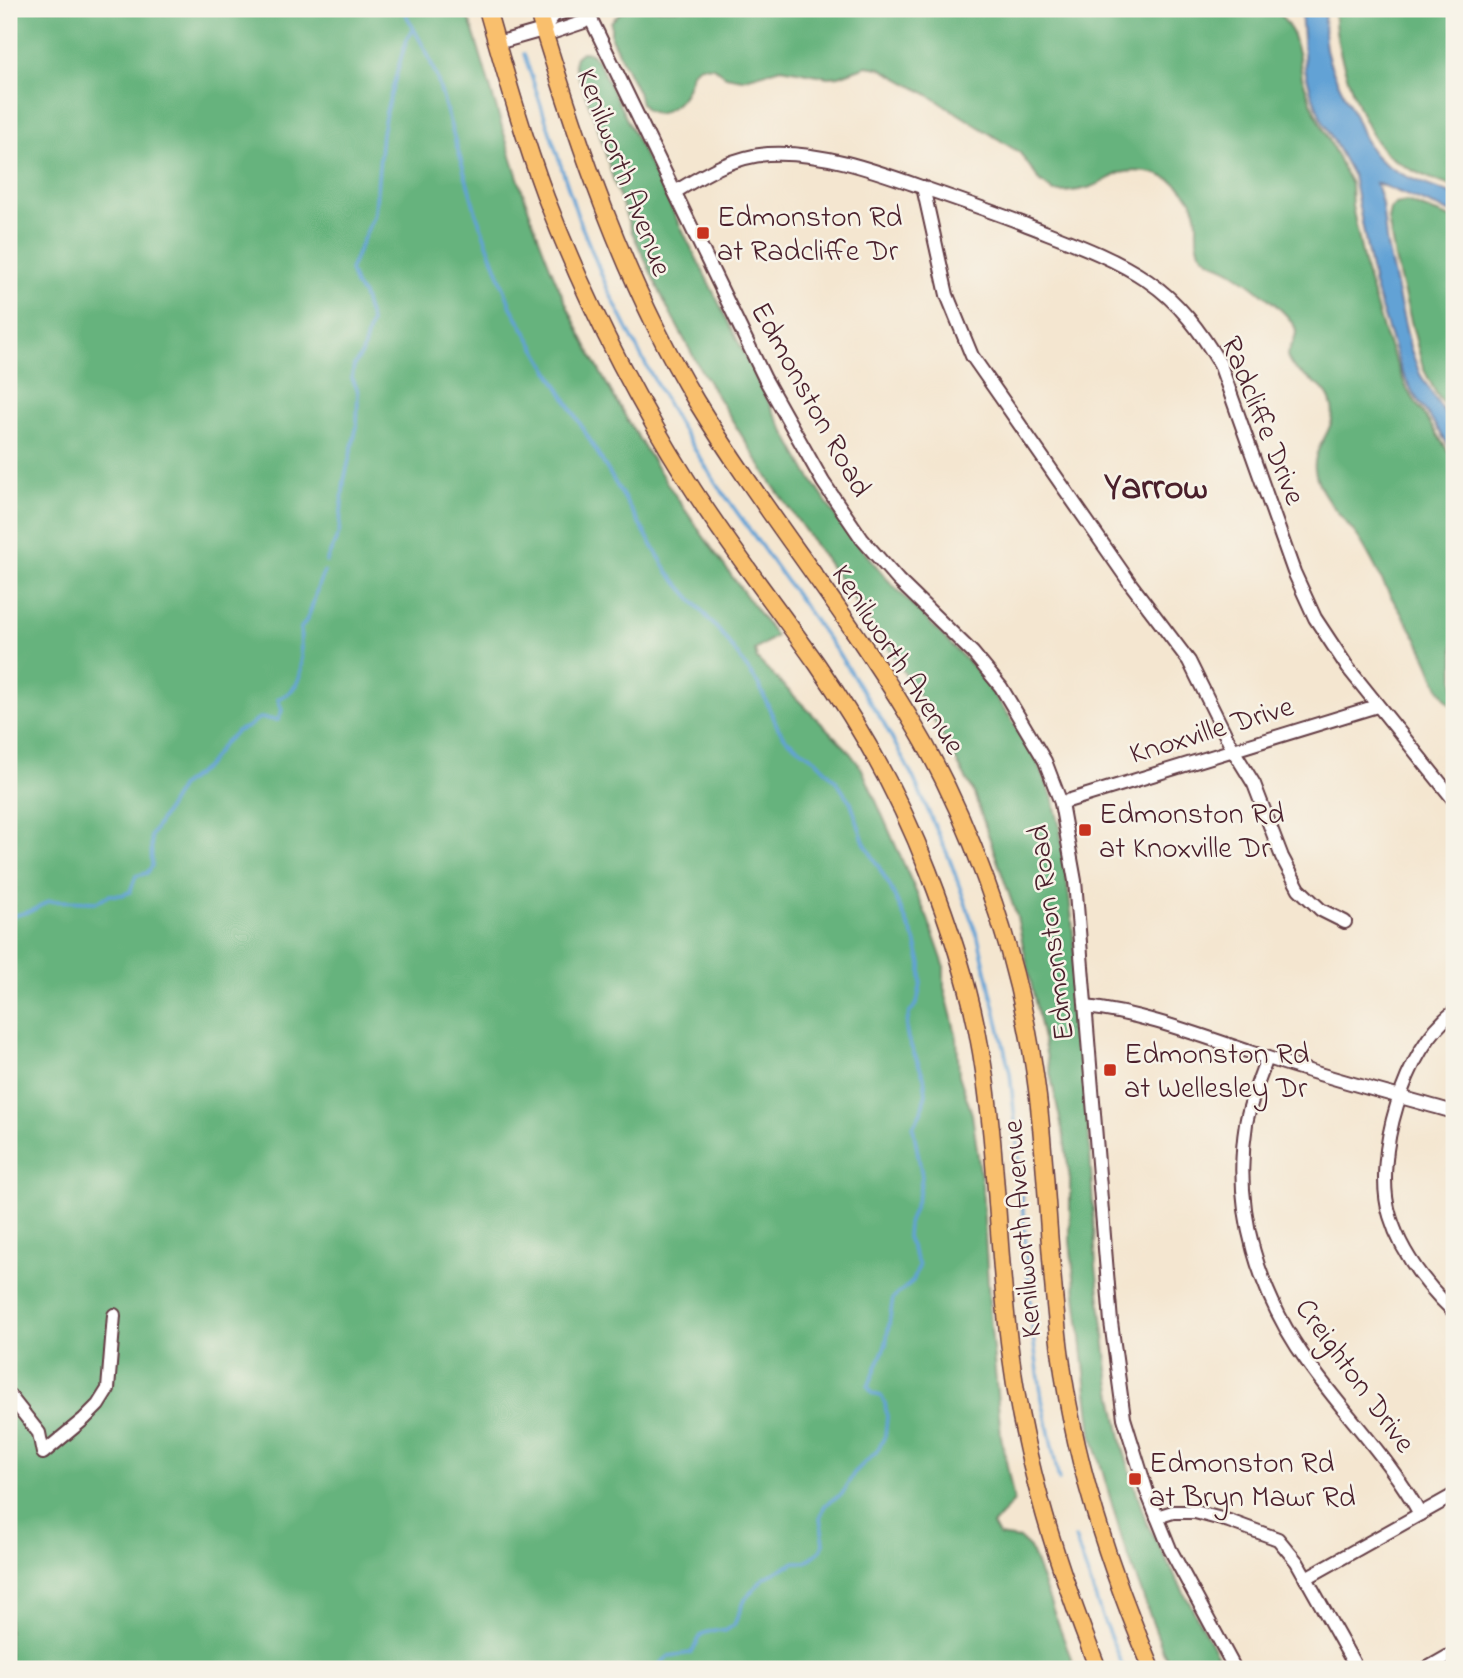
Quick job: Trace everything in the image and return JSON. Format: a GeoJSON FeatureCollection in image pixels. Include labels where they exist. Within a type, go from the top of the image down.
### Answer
{"type":"FeatureCollection","features":[{"type":"Feature","properties":{"kind":"main road","name":"Kenilworth Avenue"},"geometry":{"type":"LineString","coordinates":[[487,9],[545,194],[615,355],[691,486],[756,582],[816,662],[856,725],[896,797],[942,906],[957,950],[981,1050],[989,1111],[1001,1276],[1011,1362],[1025,1441],[1059,1566],[1098,1669]]}},
{"type":"Feature","properties":{"kind":"main road","name":"Kenilworth Avenue"},"geometry":{"type":"LineString","coordinates":[[537,9],[593,183],[650,314],[693,396],[725,447],[861,641],[907,713],[940,773],[985,876],[1013,966],[1037,1090],[1055,1307],[1074,1430],[1102,1535],[1131,1620],[1152,1669]]}},
{"type":"Feature","properties":{"kind":"street"},"geometry":{"type":"LineString","coordinates":[[497,43],[543,30],[554,15],[584,9]]}},
{"type":"Feature","properties":{"kind":"street","name":"Edmonston Road"},"geometry":{"type":"LineString","coordinates":[[584,9],[765,379],[823,482],[862,538],[898,579],[973,653],[1001,687],[1045,761],[1061,803],[1075,881],[1116,1370],[1124,1418],[1170,1549],[1235,1669]]}},
{"type":"Feature","properties":{"kind":"street","name":"Radcliffe Drive"},"geometry":{"type":"LineString","coordinates":[[675,192],[712,169],[745,158],[785,154],[848,163],[992,211],[1107,259],[1147,280],[1189,318],[1220,364],[1294,572],[1315,618],[1377,706],[1454,800]]}},
{"type":"Feature","properties":{"kind":"street"},"geometry":{"type":"LineString","coordinates":[[922,187],[947,295],[972,356],[1130,583],[1189,661],[1233,750],[1254,784],[1282,858],[1299,889],[1321,910],[1345,922]]}},
{"type":"Feature","properties":{"kind":"street","name":"Knoxville Drive"},"geometry":{"type":"LineString","coordinates":[[1061,803],[1377,706]]}},
{"type":"Feature","properties":{"kind":"street"},"geometry":{"type":"LineString","coordinates":[[1086,1007],[1148,1019],[1267,1058],[1454,1112]]}},
{"type":"Feature","properties":{"kind":"street"},"geometry":{"type":"LineString","coordinates":[[1454,1012],[1427,1040],[1399,1096],[1387,1150],[1386,1193],[1394,1229],[1411,1261],[1435,1294],[1454,1312]]}},
{"type":"Feature","properties":{"kind":"street","name":"Creighton Drive"},"geometry":{"type":"LineString","coordinates":[[1267,1058],[1253,1096],[1243,1145],[1246,1221],[1257,1265],[1265,1287],[1294,1342],[1385,1460],[1420,1514]]}},
{"type":"Feature","properties":{"kind":"street"},"geometry":{"type":"LineString","coordinates":[[9,1395],[39,1433],[43,1453],[84,1419],[98,1405],[108,1389],[114,1315]]}},
{"type":"Feature","properties":{"kind":"street"},"geometry":{"type":"LineString","coordinates":[[1306,1578],[1454,1496]]}},
{"type":"Feature","properties":{"kind":"street"},"geometry":{"type":"LineString","coordinates":[[1157,1517],[1173,1512],[1195,1512],[1257,1530],[1283,1544],[1306,1578],[1357,1669]]}},
{"type":"Feature","properties":{"kind":"street"},"geometry":{"type":"LineString","coordinates":[[1426,1669],[1454,1653]]}},
{"type":"Feature","properties":{"kind":"green space"},"geometry":{"type":"Polygon","coordinates":[[[9,9],[465,9],[533,223],[581,336],[658,469],[776,636],[755,650],[757,659],[847,749],[862,769],[928,919],[944,965],[944,987],[957,1038],[959,1075],[972,1114],[982,1185],[1001,1436],[1014,1501],[993,1525],[999,1536],[1020,1539],[1030,1548],[1075,1669],[9,1669],[9,9]]]}},
{"type":"Feature","properties":{"kind":"green space"},"geometry":{"type":"Polygon","coordinates":[[[628,9],[1277,9],[1292,32],[1302,77],[1315,112],[1351,184],[1352,206],[1365,268],[1385,336],[1407,389],[1454,460],[1454,708],[1440,689],[1420,645],[1366,550],[1332,506],[1317,480],[1317,452],[1329,428],[1333,410],[1326,392],[1296,369],[1287,356],[1296,335],[1294,325],[1258,290],[1203,255],[1198,245],[1194,208],[1182,189],[1170,179],[1157,174],[1130,172],[1120,173],[1086,189],[1054,192],[1040,181],[1020,153],[927,94],[880,68],[866,66],[828,77],[781,68],[742,79],[726,76],[713,67],[700,66],[692,72],[681,99],[658,114],[646,110],[641,103],[611,38],[611,22],[628,9]]]}},
{"type":"Feature","properties":{"kind":"green space"},"geometry":{"type":"Polygon","coordinates":[[[1335,9],[1454,9],[1454,187],[1407,168],[1383,150],[1374,138],[1349,83],[1338,42],[1335,9]]]}},
{"type":"Feature","properties":{"kind":"green space"},"geometry":{"type":"Polygon","coordinates":[[[582,52],[591,53],[597,60],[772,409],[808,474],[840,523],[887,579],[976,670],[1038,762],[1052,796],[1060,827],[1072,920],[1090,1149],[1096,1266],[1108,1370],[1123,1448],[1146,1522],[1225,1669],[1172,1669],[1122,1539],[1092,1435],[1070,1241],[1070,1179],[1064,1138],[1017,917],[973,791],[931,715],[893,655],[772,484],[699,367],[667,307],[632,232],[574,64],[576,57],[582,52]]]}},
{"type":"Feature","properties":{"kind":"green space"},"geometry":{"type":"Polygon","coordinates":[[[1407,202],[1454,219],[1454,418],[1437,395],[1423,368],[1395,259],[1388,219],[1390,209],[1396,204],[1407,202]]]}},
{"type":"Feature","properties":{"kind":"water"},"geometry":{"type":"Polygon","coordinates":[[[1301,9],[1325,9],[1325,39],[1330,62],[1371,150],[1389,167],[1454,195],[1454,214],[1376,183],[1410,347],[1420,374],[1454,429],[1454,453],[1413,393],[1401,370],[1374,285],[1353,176],[1321,118],[1311,92],[1305,69],[1301,9]]]}},
{"type":"Feature","properties":{"kind":"waterway"},"geometry":{"type":"LineString","coordinates":[[403,9],[436,75],[477,216],[511,307],[668,572],[726,639],[759,685],[778,728],[787,740],[816,760],[836,781],[851,803],[864,842],[890,886],[915,940],[921,964],[917,1003],[909,1014],[906,1028],[924,1077],[926,1093],[921,1112],[913,1127],[922,1176],[919,1194],[908,1224],[907,1237],[919,1266],[913,1281],[893,1298],[886,1344],[868,1387],[873,1394],[881,1396],[885,1403],[885,1436],[877,1451],[854,1473],[842,1494],[825,1505],[820,1518],[824,1543],[820,1551],[806,1562],[795,1562],[764,1578],[745,1599],[734,1625],[725,1631],[715,1630],[702,1634],[691,1653],[669,1656],[654,1669]]}},
{"type":"Feature","properties":{"kind":"waterway"},"geometry":{"type":"LineString","coordinates":[[326,562],[339,533],[344,481],[357,426],[358,391],[352,378],[354,365],[362,354],[371,322],[363,295],[355,285],[350,270],[375,212],[386,112],[407,39],[414,29]]}},
{"type":"Feature","properties":{"kind":"waterway"},"geometry":{"type":"LineString","coordinates":[[524,54],[579,220],[608,290],[640,354],[678,423],[716,483],[840,656],[883,722],[913,777],[950,860],[979,941],[1010,1073],[1033,1337],[1042,1399],[1059,1480]]}},
{"type":"Feature","properties":{"kind":"waterway"},"geometry":{"type":"LineString","coordinates":[[9,915],[31,911],[49,901],[97,902],[109,895],[130,892],[136,876],[147,873],[152,866],[151,836],[181,786],[206,767],[237,731],[248,727],[259,718],[278,720],[282,710],[278,699],[289,693],[299,678],[301,628],[309,615],[324,572]]}},
{"type":"Feature","properties":{"kind":"waterway"},"geometry":{"type":"LineString","coordinates":[[1075,1538],[1102,1617],[1124,1669]]}},
{"type":"Feature","properties":{"kind":"place","name":"Edmonston Rd at Radcliffe Dr"},"geometry":{"type":"Point","coordinates":[703,233]}},
{"type":"Feature","properties":{"kind":"place","name":"Edmonston Rd at Knoxville Dr"},"geometry":{"type":"Point","coordinates":[1085,830]}},
{"type":"Feature","properties":{"kind":"place","name":"Edmonston Rd at Wellesley Dr"},"geometry":{"type":"Point","coordinates":[1110,1070]}},
{"type":"Feature","properties":{"kind":"place","name":"Edmonston Rd at Bryn Mawr Rd"},"geometry":{"type":"Point","coordinates":[1135,1479]}},
{"type":"Feature","properties":{"kind":"district","name":"Yarrow"},"geometry":{"type":"Point","coordinates":[1156,485]}}]}
